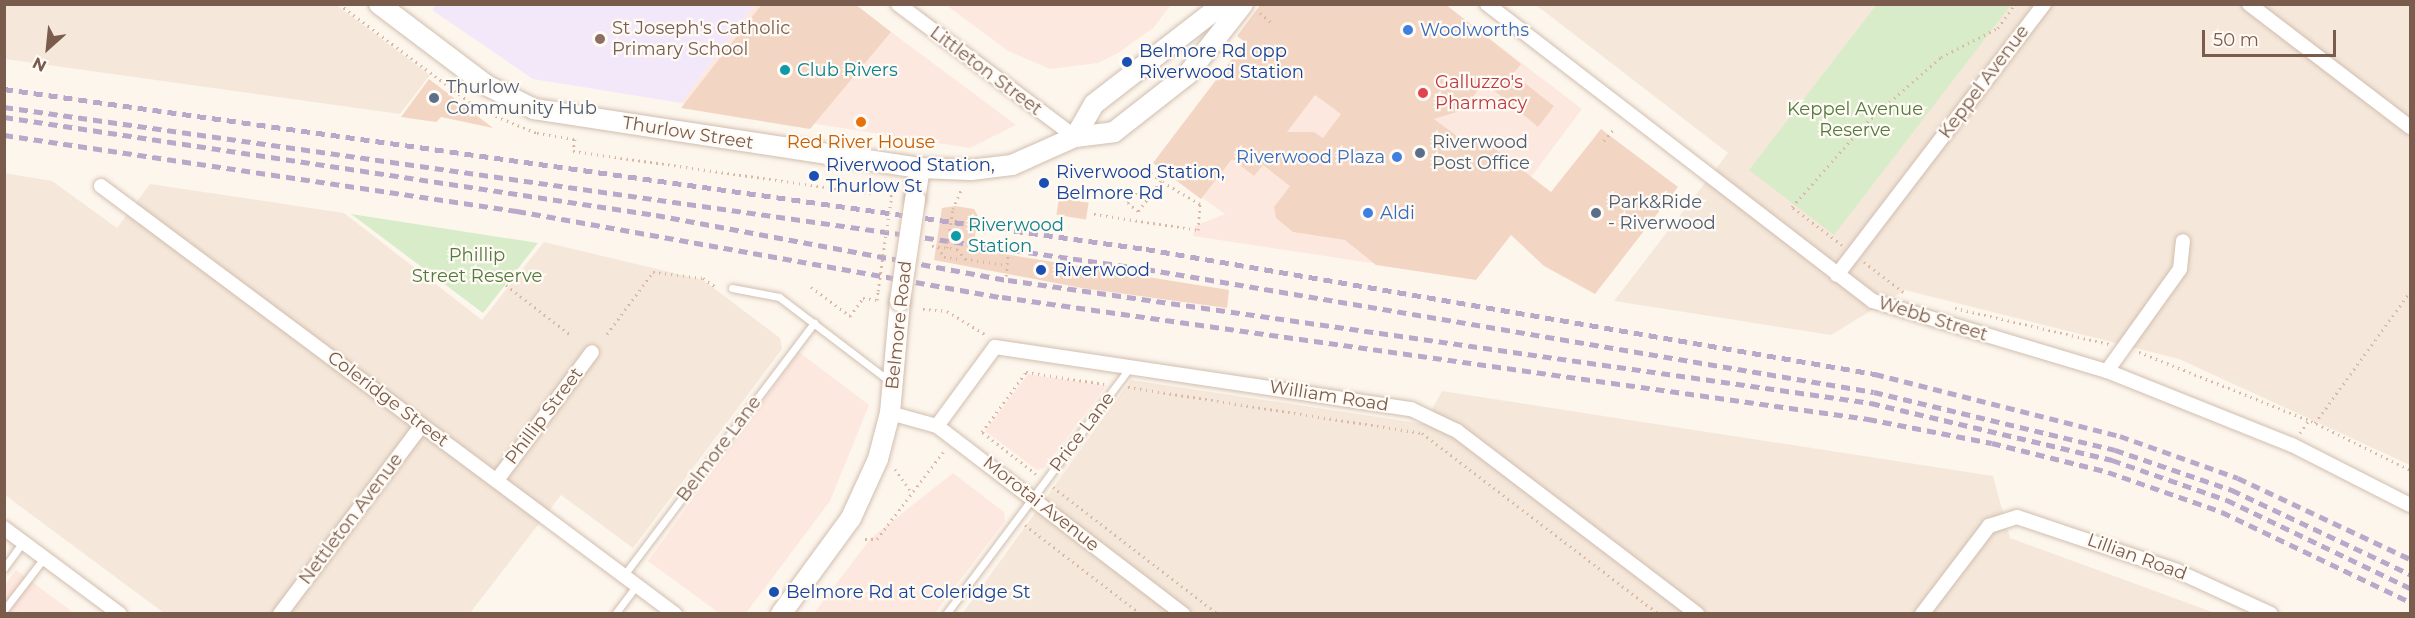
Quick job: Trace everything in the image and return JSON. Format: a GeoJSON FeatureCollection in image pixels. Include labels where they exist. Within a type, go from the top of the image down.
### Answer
{"type":"FeatureCollection","features":[{"type":"Feature","properties":{"kind":"main road","name":"Thurlow Street"},"geometry":{"type":"LineString","coordinates":[[379,4],[486,85],[534,109],[920,168]]}},
{"type":"Feature","properties":{"kind":"main road"},"geometry":{"type":"LineString","coordinates":[[1075,137],[1094,104],[1223,4]]}},
{"type":"Feature","properties":{"kind":"main road"},"geometry":{"type":"LineString","coordinates":[[920,168],[996,168],[1075,137],[1114,132],[1149,108],[1252,9]]}},
{"type":"Feature","properties":{"kind":"main road","name":"Belmore Road"},"geometry":{"type":"LineString","coordinates":[[780,614],[851,518],[878,459],[890,413],[900,301],[920,168]]}},
{"type":"Feature","properties":{"kind":"street","name":"Littleton Street"},"geometry":{"type":"LineString","coordinates":[[898,4],[1075,137]]}},
{"type":"Feature","properties":{"kind":"street","name":"Webb Street"},"geometry":{"type":"LineString","coordinates":[[1487,4],[1873,302],[2107,371],[2292,445],[2410,505]]}},
{"type":"Feature","properties":{"kind":"street","name":"Keppel Avenue"},"geometry":{"type":"LineString","coordinates":[[1837,274],[2044,4]]}},
{"type":"Feature","properties":{"kind":"street"},"geometry":{"type":"LineString","coordinates":[[2249,4],[2410,127]]}},
{"type":"Feature","properties":{"kind":"street","name":"Coleridge Street"},"geometry":{"type":"LineString","coordinates":[[101,186],[675,614]]}},
{"type":"Feature","properties":{"kind":"street"},"geometry":{"type":"LineString","coordinates":[[2107,371],[2180,269],[2183,241]]}},
{"type":"Feature","properties":{"kind":"street"},"geometry":{"type":"LineString","coordinates":[[937,426],[995,347]]}},
{"type":"Feature","properties":{"kind":"street","name":"William Road"},"geometry":{"type":"LineString","coordinates":[[995,347],[1131,365],[1428,414],[1697,614]]}},
{"type":"Feature","properties":{"kind":"street","name":"Phillip Street"},"geometry":{"type":"LineString","coordinates":[[497,480],[592,352]]}},
{"type":"Feature","properties":{"kind":"street","name":"Morotai Avenue"},"geometry":{"type":"LineString","coordinates":[[890,413],[937,426],[1183,614]]}},
{"type":"Feature","properties":{"kind":"street","name":"Nettleton Avenue"},"geometry":{"type":"LineString","coordinates":[[280,614],[422,425]]}},
{"type":"Feature","properties":{"kind":"street","name":"Lillian Road"},"geometry":{"type":"LineString","coordinates":[[1922,614],[1998,520],[2028,520],[2113,548],[2271,614]]}},
{"type":"Feature","properties":{"kind":"street"},"geometry":{"type":"LineString","coordinates":[[4,528],[120,614]]}},
{"type":"Feature","properties":{"kind":"lane"},"geometry":{"type":"LineString","coordinates":[[732,288],[779,297],[892,384]]}},
{"type":"Feature","properties":{"kind":"lane","name":"Belmore Lane"},"geometry":{"type":"LineString","coordinates":[[624,575],[814,323]]}},
{"type":"Feature","properties":{"kind":"lane","name":"Price Lane"},"geometry":{"type":"LineString","coordinates":[[946,614],[1131,365]]}},
{"type":"Feature","properties":{"kind":"lane"},"geometry":{"type":"LineString","coordinates":[[4,568],[23,542]]}},
{"type":"Feature","properties":{"kind":"lane"},"geometry":{"type":"LineString","coordinates":[[4,610],[44,558]]}},
{"type":"Feature","properties":{"kind":"lane"},"geometry":{"type":"LineString","coordinates":[[615,614],[637,585]]}},
{"type":"Feature","properties":{"kind":"path"},"geometry":{"type":"LineString","coordinates":[[1914,300],[1792,207],[1867,122],[1941,57],[1998,28],[2015,4]]}},
{"type":"Feature","properties":{"kind":"path"},"geometry":{"type":"LineString","coordinates":[[1252,9],[1272,23]]}},
{"type":"Feature","properties":{"kind":"path"},"geometry":{"type":"LineString","coordinates":[[1604,141],[1613,130]]}},
{"type":"Feature","properties":{"kind":"path"},"geometry":{"type":"LineString","coordinates":[[1094,214],[1198,230],[1200,204],[1161,181],[1149,171],[1128,203],[1138,211],[1161,181]]}},
{"type":"Feature","properties":{"kind":"path"},"geometry":{"type":"LineString","coordinates":[[811,287],[850,316],[863,298],[877,300],[892,189]]}},
{"type":"Feature","properties":{"kind":"path"},"geometry":{"type":"LineString","coordinates":[[947,248],[953,209],[961,190]]}},
{"type":"Feature","properties":{"kind":"path"},"geometry":{"type":"LineString","coordinates":[[932,246],[957,249],[965,260],[1007,265]]}},
{"type":"Feature","properties":{"kind":"path"},"geometry":{"type":"LineString","coordinates":[[957,266],[960,246]]}},
{"type":"Feature","properties":{"kind":"path"},"geometry":{"type":"LineString","coordinates":[[938,247],[944,257],[958,259]]}},
{"type":"Feature","properties":{"kind":"path"},"geometry":{"type":"LineString","coordinates":[[1006,276],[1008,253]]}},
{"type":"Feature","properties":{"kind":"path"},"geometry":{"type":"LineString","coordinates":[[607,334],[653,272],[704,278],[716,287]]}},
{"type":"Feature","properties":{"kind":"path"},"geometry":{"type":"LineString","coordinates":[[506,285],[572,336]]}},
{"type":"Feature","properties":{"kind":"path"},"geometry":{"type":"LineString","coordinates":[[2315,423],[2410,292]]}},
{"type":"Feature","properties":{"kind":"path"},"geometry":{"type":"LineString","coordinates":[[1945,306],[2124,348],[2309,420],[2410,470]]}},
{"type":"Feature","properties":{"kind":"path"},"geometry":{"type":"LineString","coordinates":[[923,309],[947,311],[982,331],[995,347]]}},
{"type":"Feature","properties":{"kind":"path"},"geometry":{"type":"LineString","coordinates":[[1218,614],[982,432],[1026,372],[1422,433],[1659,614]]}},
{"type":"Feature","properties":{"kind":"path"},"geometry":{"type":"LineString","coordinates":[[866,538],[877,539],[939,456]]}},
{"type":"Feature","properties":{"kind":"path"},"geometry":{"type":"LineString","coordinates":[[895,469],[912,493]]}},
{"type":"Feature","properties":{"kind":"path"},"geometry":{"type":"LineString","coordinates":[[1022,523],[1140,614]]}},
{"type":"Feature","properties":{"kind":"shaded area"},"geometry":{"type":"Polygon","coordinates":[[[335,4],[430,75],[400,114],[5,59],[5,5],[335,4]]]}},
{"type":"Feature","properties":{"kind":"shaded area","name":"St Joseph's Catholic Primary School"},"geometry":{"type":"Polygon","coordinates":[[[436,5],[754,5],[681,103],[533,79],[432,10],[436,5]]]}},
{"type":"Feature","properties":{"kind":"shaded area"},"geometry":{"type":"Polygon","coordinates":[[[754,5],[855,5],[1016,125],[970,148],[681,103],[754,5]]]}},
{"type":"Feature","properties":{"kind":"shaded area"},"geometry":{"type":"Polygon","coordinates":[[[946,5],[1171,5],[1153,28],[1118,53],[1098,63],[1050,69],[1008,51],[946,5]]]}},
{"type":"Feature","properties":{"kind":"shaded area","name":"Riverwood Plaza"},"geometry":{"type":"Polygon","coordinates":[[[1273,5],[1446,5],[1582,109],[1457,276],[1193,236],[1195,226],[1225,214],[1162,169],[1159,155],[1273,5]]]}},
{"type":"Feature","properties":{"kind":"shaded area"},"geometry":{"type":"Polygon","coordinates":[[[1536,5],[2410,5],[2410,465],[2179,359],[1905,290],[1831,335],[1614,301],[1728,153],[1536,5]]]}},
{"type":"Feature","properties":{"kind":"shaded area"},"geometry":{"type":"Polygon","coordinates":[[[4,173],[52,181],[117,228],[150,184],[344,213],[482,320],[544,242],[703,280],[780,338],[782,349],[633,548],[561,495],[470,613],[164,613],[5,495],[4,173]]]}},
{"type":"Feature","properties":{"kind":"shaded area"},"geometry":{"type":"Polygon","coordinates":[[[799,352],[869,405],[830,501],[746,613],[719,613],[648,561],[799,352]]]}},
{"type":"Feature","properties":{"kind":"shaded area"},"geometry":{"type":"Polygon","coordinates":[[[1028,374],[1106,386],[1044,468],[1037,470],[985,431],[1028,374]]]}},
{"type":"Feature","properties":{"kind":"shaded area"},"geometry":{"type":"Polygon","coordinates":[[[1131,380],[1424,424],[1442,391],[1993,476],[2010,538],[2215,613],[962,614],[1131,380]]]}},
{"type":"Feature","properties":{"kind":"shaded area"},"geometry":{"type":"Polygon","coordinates":[[[953,473],[1004,512],[1005,521],[935,613],[814,613],[871,538],[953,473]]]}},
{"type":"Feature","properties":{"kind":"shaded area"},"geometry":{"type":"Polygon","coordinates":[[[16,570],[74,613],[5,613],[4,586],[16,570]]]}},
{"type":"Feature","properties":{"kind":"green space","name":"Keppel Avenue Reserve"},"geometry":{"type":"Polygon","coordinates":[[[1877,4],[2011,5],[1834,235],[1749,170],[1877,4]]]}},
{"type":"Feature","properties":{"kind":"green space","name":"Phillip Street Reserve"},"geometry":{"type":"Polygon","coordinates":[[[351,214],[538,243],[483,313],[351,214]]]}},
{"type":"Feature","properties":{"kind":"building","name":"Club Rivers"},"geometry":{"type":"Polygon","coordinates":[[[762,4],[855,4],[891,32],[810,129],[681,108],[762,4]]]}},
{"type":"Feature","properties":{"kind":"building","name":"Riverwood Plaza"},"geometry":{"type":"Polygon","coordinates":[[[1261,4],[1445,4],[1521,64],[1513,74],[1554,106],[1538,127],[1484,82],[1463,110],[1434,119],[1461,139],[1478,136],[1551,192],[1601,129],[1678,187],[1595,294],[1544,266],[1511,235],[1476,280],[1376,265],[1345,240],[1293,232],[1276,218],[1274,207],[1290,186],[1263,165],[1254,176],[1232,159],[1201,199],[1153,163],[1245,42],[1237,36],[1261,4]],[[1315,95],[1287,132],[1314,132],[1323,138],[1341,114],[1315,95]]]}},
{"type":"Feature","properties":{"kind":"building","name":"Thurlow Community Hub"},"geometry":{"type":"Polygon","coordinates":[[[429,79],[493,128],[441,117],[436,122],[401,117],[429,79]]]}},
{"type":"Feature","properties":{"kind":"building"},"geometry":{"type":"Polygon","coordinates":[[[1059,198],[1089,203],[1086,219],[1056,215],[1059,198]]]}},
{"type":"Feature","properties":{"kind":"building"},"geometry":{"type":"Polygon","coordinates":[[[955,206],[974,209],[978,216],[973,249],[1229,290],[1227,308],[1082,288],[934,260],[942,208],[955,206]]]}},
{"type":"Feature","properties":{"kind":"railway"},"geometry":{"type":"LineString","coordinates":[[4,89],[1146,249],[1875,374],[2120,436],[2238,478],[2410,559]]}},
{"type":"Feature","properties":{"kind":"railway"},"geometry":{"type":"LineString","coordinates":[[4,107],[1146,269],[1874,392],[2115,450],[2232,490],[2410,574]]}},
{"type":"Feature","properties":{"kind":"railway"},"geometry":{"type":"LineString","coordinates":[[4,117],[656,215],[1008,280],[1871,403],[2112,460],[2227,500],[2410,588]]}},
{"type":"Feature","properties":{"kind":"railway"},"geometry":{"type":"LineString","coordinates":[[4,135],[517,211],[1002,297],[1868,419],[1992,443],[2108,472],[2222,512],[2410,602]]}},
{"type":"Feature","properties":{"kind":"place","name":"Woolworths"},"geometry":{"type":"Point","coordinates":[1408,30]}},
{"type":"Feature","properties":{"kind":"place","name":"St Joseph's Catholic Primary School"},"geometry":{"type":"Point","coordinates":[600,39]}},
{"type":"Feature","properties":{"kind":"place","name":"Belmore Rd opp Riverwood Station"},"geometry":{"type":"Point","coordinates":[1127,62]}},
{"type":"Feature","properties":{"kind":"place","name":"Club Rivers"},"geometry":{"type":"Point","coordinates":[785,70]}},
{"type":"Feature","properties":{"kind":"place","name":"Galluzzo's Pharmacy"},"geometry":{"type":"Point","coordinates":[1423,93]}},
{"type":"Feature","properties":{"kind":"place","name":"Thurlow Community Hub"},"geometry":{"type":"Point","coordinates":[434,98]}},
{"type":"Feature","properties":{"kind":"place","name":"Red River House"},"geometry":{"type":"Point","coordinates":[861,122]}},
{"type":"Feature","properties":{"kind":"place","name":"Riverwood Post Office"},"geometry":{"type":"Point","coordinates":[1420,153]}},
{"type":"Feature","properties":{"kind":"place","name":"Riverwood Plaza"},"geometry":{"type":"Point","coordinates":[1397,157]}},
{"type":"Feature","properties":{"kind":"place","name":"Riverwood Station, Thurlow St"},"geometry":{"type":"Point","coordinates":[814,176]}},
{"type":"Feature","properties":{"kind":"place","name":"Riverwood Station, Belmore Rd"},"geometry":{"type":"Point","coordinates":[1044,183]}},
{"type":"Feature","properties":{"kind":"place","name":"Aldi"},"geometry":{"type":"Point","coordinates":[1368,213]}},
{"type":"Feature","properties":{"kind":"place","name":"Park&Ride - Riverwood"},"geometry":{"type":"Point","coordinates":[1596,213]}},
{"type":"Feature","properties":{"kind":"place","name":"Riverwood Station"},"geometry":{"type":"Point","coordinates":[956,236]}},
{"type":"Feature","properties":{"kind":"place","name":"Riverwood"},"geometry":{"type":"Point","coordinates":[1041,270]}},
{"type":"Feature","properties":{"kind":"place","name":"Belmore Rd at Coleridge St"},"geometry":{"type":"Point","coordinates":[774,592]}}]}
